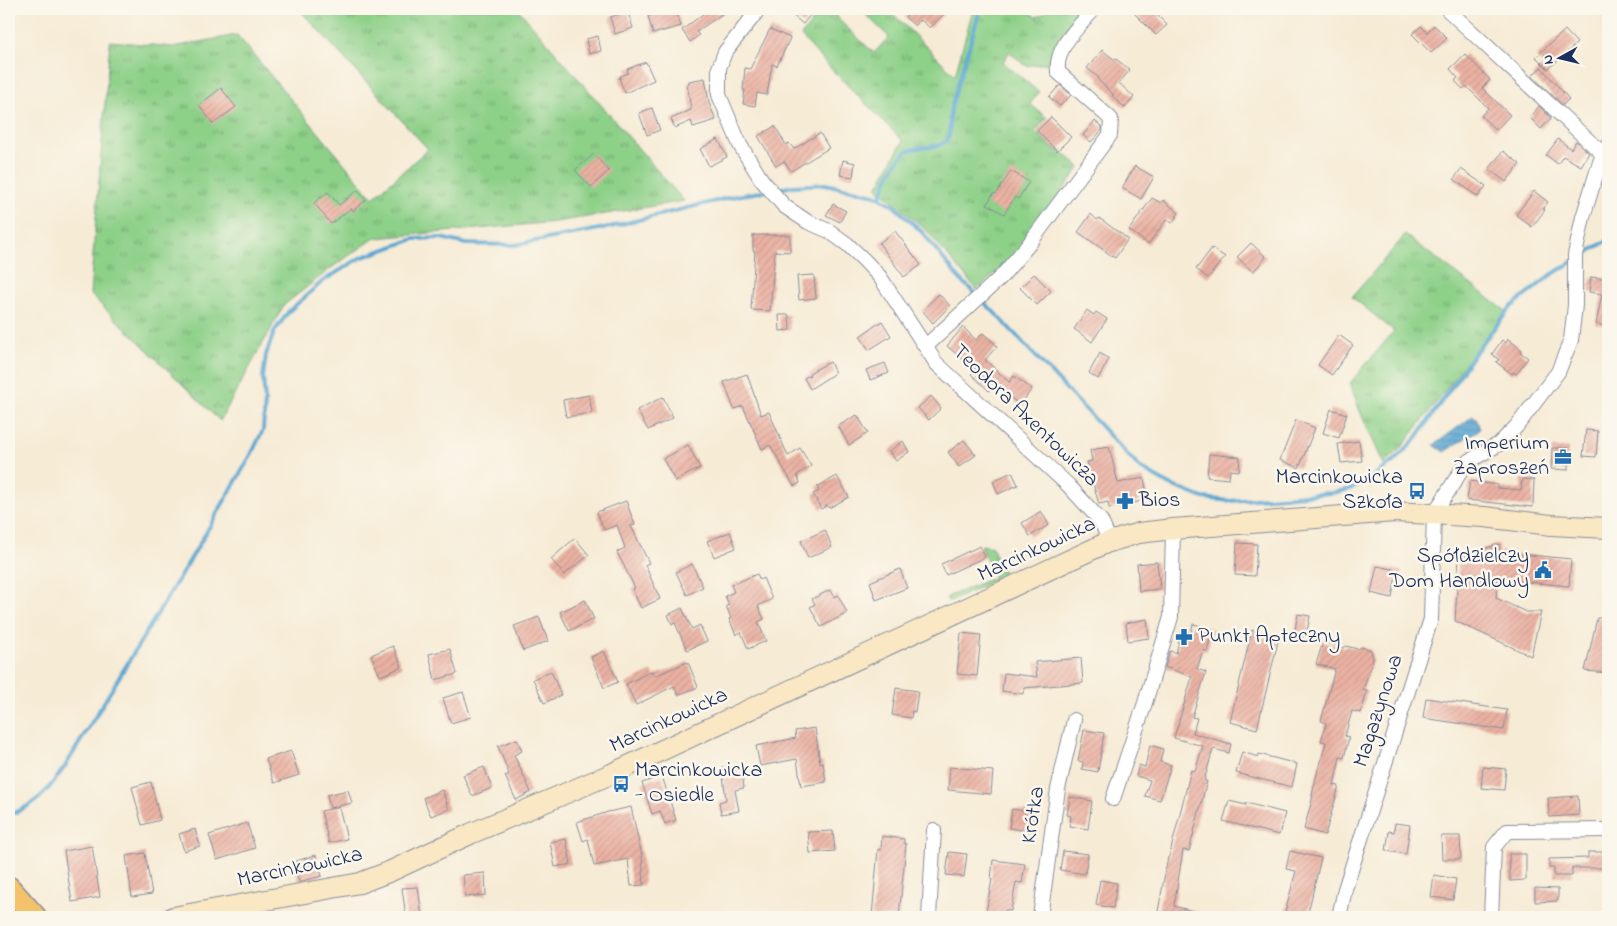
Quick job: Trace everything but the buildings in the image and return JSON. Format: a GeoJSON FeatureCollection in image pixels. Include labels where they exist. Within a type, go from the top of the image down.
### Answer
{"type":"FeatureCollection","features":[{"type":"Feature","properties":{"kind":"main road"},"geometry":{"type":"LineString","coordinates":[[9,888],[35,917]]}},
{"type":"Feature","properties":{"kind":"main road"},"geometry":{"type":"LineString","coordinates":[[9,898],[16,917]]}},
{"type":"Feature","properties":{"kind":"street","name":"Teodora Axentowicza"},"geometry":{"type":"LineString","coordinates":[[759,9],[725,52],[719,68],[719,95],[740,145],[763,182],[784,206],[808,222],[829,231],[864,260],[880,277],[936,363],[1085,503],[1101,521],[1110,542]]}},
{"type":"Feature","properties":{"kind":"street","name":"Teodora Axentowicza"},"geometry":{"type":"LineString","coordinates":[[926,346],[1001,277],[1029,244],[1110,135],[1111,119],[1058,72],[1058,59],[1067,41],[1094,9]]}},
{"type":"Feature","properties":{"kind":"street"},"geometry":{"type":"LineString","coordinates":[[1434,514],[1466,463],[1499,444],[1538,400],[1558,372],[1571,340],[1575,305],[1575,260],[1583,217],[1600,162],[1606,151],[1447,9]]}},
{"type":"Feature","properties":{"kind":"street","name":"Marcinkowicka"},"geometry":{"type":"LineString","coordinates":[[173,917],[360,883],[391,871],[470,834],[611,774],[1110,542],[1138,533],[1396,512],[1484,517],[1552,525],[1608,528]]}},
{"type":"Feature","properties":{"kind":"street","name":"Magazynowa"},"geometry":{"type":"LineString","coordinates":[[1339,917],[1345,889],[1431,618],[1434,514]]}},
{"type":"Feature","properties":{"kind":"street"},"geometry":{"type":"LineString","coordinates":[[1114,799],[1171,617],[1173,529]]}},
{"type":"Feature","properties":{"kind":"street","name":"Krótka"},"geometry":{"type":"LineString","coordinates":[[1040,917],[1058,789],[1074,720]]}},
{"type":"Feature","properties":{"kind":"street"},"geometry":{"type":"LineString","coordinates":[[929,917],[934,830]]}},
{"type":"Feature","properties":{"kind":"street"},"geometry":{"type":"LineString","coordinates":[[1491,917],[1494,847],[1507,831],[1608,830]]}},
{"type":"Feature","properties":{"kind":"green space"},"geometry":{"type":"Polygon","coordinates":[[[299,9],[518,9],[684,201],[556,222],[375,238],[334,266],[284,305],[220,421],[90,294],[110,41],[173,47],[237,35],[373,198],[428,149],[299,9]]]}},
{"type":"Feature","properties":{"kind":"green space"},"geometry":{"type":"Polygon","coordinates":[[[822,9],[832,9],[841,22],[874,53],[889,37],[860,9],[888,9],[955,75],[973,9],[1024,9],[1036,17],[1047,12],[1049,9],[1080,9],[1087,13],[1047,63],[1026,66],[1009,52],[1003,62],[1039,92],[1030,104],[1047,118],[1035,131],[1057,152],[1060,150],[1080,167],[1018,253],[977,290],[925,229],[877,188],[903,141],[801,36],[822,9]]]}},
{"type":"Feature","properties":{"kind":"green space"},"geometry":{"type":"Polygon","coordinates":[[[1405,235],[1506,311],[1403,446],[1384,465],[1359,409],[1350,383],[1394,331],[1352,297],[1405,235]]]}},
{"type":"Feature","properties":{"kind":"green space"},"geometry":{"type":"Polygon","coordinates":[[[981,546],[992,547],[1004,573],[1002,577],[956,599],[947,600],[947,597],[994,577],[981,546]]]}},
{"type":"Feature","properties":{"kind":"water"},"geometry":{"type":"Polygon","coordinates":[[[1473,416],[1477,420],[1480,429],[1444,452],[1434,445],[1473,416]]]}},
{"type":"Feature","properties":{"kind":"waterway"},"geometry":{"type":"LineString","coordinates":[[880,198],[887,179],[901,156],[916,148],[941,145],[948,138],[951,108],[980,9]]}},
{"type":"Feature","properties":{"kind":"waterway"},"geometry":{"type":"LineString","coordinates":[[775,190],[793,186],[825,184],[875,195],[893,205],[922,232],[958,277],[997,315],[1139,467],[1168,484],[1203,498],[1230,501],[1332,493],[1350,489],[1372,477],[1393,462],[1415,440],[1477,350],[1511,307],[1551,275],[1572,262]]}},
{"type":"Feature","properties":{"kind":"waterway"},"geometry":{"type":"LineString","coordinates":[[9,815],[35,801],[54,782],[193,555],[250,457],[263,430],[265,401],[263,377],[266,355],[274,332],[289,311],[323,281],[360,258],[414,239],[441,238],[466,244],[515,245],[610,227],[736,196],[766,191]]}},
{"type":"Feature","properties":{"kind":"waterway"},"geometry":{"type":"LineString","coordinates":[[1578,258],[1608,240]]}},
{"type":"Feature","properties":{"kind":"place","name":"Imperium Zaproszeń"},"geometry":{"type":"Point","coordinates":[1563,457]}},
{"type":"Feature","properties":{"kind":"place","name":"Marcinkowicka Szkoła"},"geometry":{"type":"Point","coordinates":[1417,491]}},
{"type":"Feature","properties":{"kind":"place","name":"Bios"},"geometry":{"type":"Point","coordinates":[1125,501]}},
{"type":"Feature","properties":{"kind":"place","name":"Spółdzielczy Dom Handlowy"},"geometry":{"type":"Point","coordinates":[1543,570]}},
{"type":"Feature","properties":{"kind":"place","name":"Punkt Apteczny"},"geometry":{"type":"Point","coordinates":[1184,637]}},
{"type":"Feature","properties":{"kind":"place","name":"Marcinkowicka - Osiedle"},"geometry":{"type":"Point","coordinates":[621,784]}}]}
